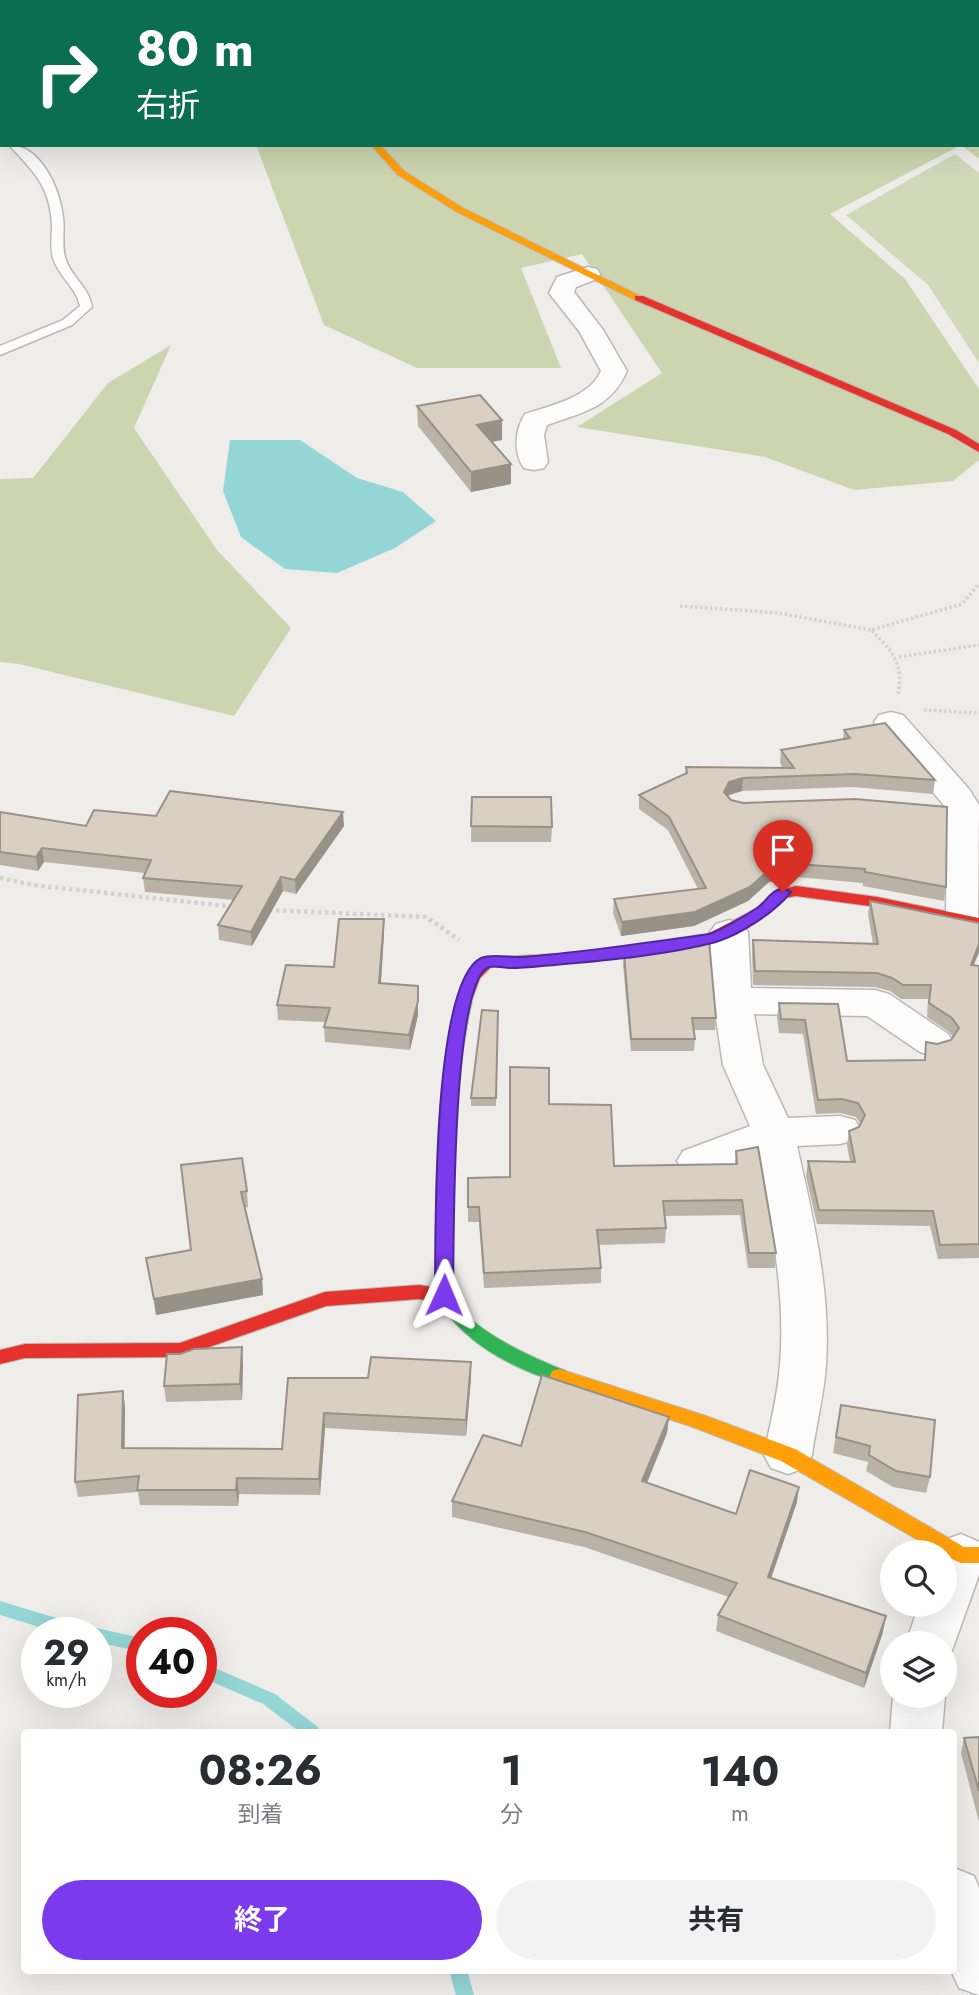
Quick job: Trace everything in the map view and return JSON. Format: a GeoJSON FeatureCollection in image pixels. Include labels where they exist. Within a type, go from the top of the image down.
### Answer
{"type":"FeatureCollection","features":[{"type":"Feature","properties":{"kind":"street"},"geometry":{"type":"LineString","coordinates":[[375,147],[389,164],[425,189],[528,245],[760,352],[952,432],[979,449]]}},
{"type":"Feature","properties":{"kind":"street"},"geometry":{"type":"LineString","coordinates":[[534,462],[530,435],[535,420],[586,402],[607,387],[614,371],[582,316],[561,293],[566,282],[588,274]]}},
{"type":"Feature","properties":{"kind":"street"},"geometry":{"type":"LineString","coordinates":[[893,715],[957,796],[964,809],[972,921],[833,894],[795,890],[783,892],[764,910],[729,932],[710,938],[593,956],[510,963],[488,961],[477,968],[467,985],[459,1021],[448,1102],[444,1295],[452,1309],[479,1336],[517,1360],[584,1386],[699,1421],[788,1455],[970,1555],[957,1579]]}},
{"type":"Feature","properties":{"kind":"street"},"geometry":{"type":"LineString","coordinates":[[922,805],[964,809]]}},
{"type":"Feature","properties":{"kind":"street"},"geometry":{"type":"LineString","coordinates":[[729,932],[732,998],[743,1065],[774,1133],[790,1210],[803,1300],[803,1365],[788,1455]]}},
{"type":"Feature","properties":{"kind":"street"},"geometry":{"type":"LineString","coordinates":[[732,998],[740,1001],[875,1003],[934,1043]]}},
{"type":"Feature","properties":{"kind":"street"},"geometry":{"type":"LineString","coordinates":[[698,1161],[774,1133],[840,1130]]}},
{"type":"Feature","properties":{"kind":"street"},"geometry":{"type":"LineString","coordinates":[[0,1357],[25,1351],[181,1350],[325,1299],[419,1292],[444,1295]]}},
{"type":"Feature","properties":{"kind":"street"},"geometry":{"type":"LineString","coordinates":[[916,1729],[918,1708]]}},
{"type":"Feature","properties":{"kind":"street"},"geometry":{"type":"LineString","coordinates":[[957,1904],[979,1968]]}},
{"type":"Feature","properties":{"kind":"lane"},"geometry":{"type":"LineString","coordinates":[[0,351],[57,329],[79,317],[86,307],[85,293],[59,260],[57,206],[44,174],[28,154],[17,147]]}},
{"type":"Feature","properties":{"kind":"path"},"geometry":{"type":"LineString","coordinates":[[680,606],[779,614],[871,630],[962,604],[979,584]]}},
{"type":"Feature","properties":{"kind":"path"},"geometry":{"type":"LineString","coordinates":[[871,630],[899,657],[902,680],[893,715],[979,713]]}},
{"type":"Feature","properties":{"kind":"path"},"geometry":{"type":"LineString","coordinates":[[899,657],[979,645]]}},
{"type":"Feature","properties":{"kind":"path"},"geometry":{"type":"LineString","coordinates":[[0,878],[33,885],[248,908]]}},
{"type":"Feature","properties":{"kind":"path"},"geometry":{"type":"LineString","coordinates":[[262,909],[426,917],[488,961]]}},
{"type":"Feature","properties":{"kind":"green space"},"geometry":{"type":"Polygon","coordinates":[[[257,147],[957,147],[830,214],[905,279],[979,389],[979,460],[953,481],[854,490],[765,457],[577,427],[662,373],[582,254],[521,268],[561,368],[417,368],[324,325],[257,147]]]}},
{"type":"Feature","properties":{"kind":"green space"},"geometry":{"type":"Polygon","coordinates":[[[964,147],[979,147],[979,159],[964,147]]]}},
{"type":"Feature","properties":{"kind":"green space"},"geometry":{"type":"Polygon","coordinates":[[[955,154],[979,173],[979,363],[928,285],[846,215],[955,154]]]}},
{"type":"Feature","properties":{"kind":"green space"},"geometry":{"type":"Polygon","coordinates":[[[171,345],[134,428],[217,550],[291,628],[234,716],[19,664],[0,662],[0,479],[33,478],[108,383],[171,345]]]}},
{"type":"Feature","properties":{"kind":"water"},"geometry":{"type":"Polygon","coordinates":[[[230,440],[300,440],[357,478],[403,492],[436,521],[395,548],[337,573],[285,569],[241,537],[223,491],[230,440]]]}},
{"type":"Feature","properties":{"kind":"building"},"geometry":{"type":"Polygon","coordinates":[[[480,395],[502,420],[477,425],[511,464],[471,472],[417,406],[480,395]]]}},
{"type":"Feature","properties":{"kind":"building"},"geometry":{"type":"Polygon","coordinates":[[[885,723],[935,780],[855,774],[743,778],[729,782],[724,792],[731,800],[743,803],[855,799],[947,807],[946,887],[865,872],[865,869],[797,864],[770,869],[750,887],[695,912],[622,922],[614,899],[706,888],[669,817],[639,795],[687,773],[686,767],[794,768],[781,750],[850,738],[844,730],[885,723]]]}},
{"type":"Feature","properties":{"kind":"building"},"geometry":{"type":"Polygon","coordinates":[[[170,791],[343,812],[295,880],[281,877],[251,932],[218,925],[242,886],[143,878],[151,860],[42,848],[36,857],[0,852],[0,812],[86,826],[94,810],[156,816],[170,791]]]}},
{"type":"Feature","properties":{"kind":"building"},"geometry":{"type":"Polygon","coordinates":[[[472,797],[551,797],[552,827],[471,826],[472,797]]]}},
{"type":"Feature","properties":{"kind":"building"},"geometry":{"type":"Polygon","coordinates":[[[870,901],[979,923],[979,944],[971,965],[979,966],[979,1244],[940,1245],[933,1211],[819,1210],[808,1161],[855,1162],[849,1131],[859,1127],[865,1115],[858,1103],[842,1099],[818,1100],[805,1020],[781,1019],[779,1003],[838,1004],[847,1061],[925,1060],[926,1042],[937,1044],[951,1040],[959,1028],[952,1018],[929,1003],[931,985],[903,985],[877,973],[755,971],[753,940],[878,944],[870,901]]]}},
{"type":"Feature","properties":{"kind":"building"},"geometry":{"type":"Polygon","coordinates":[[[339,919],[384,919],[379,983],[418,986],[418,1001],[409,1035],[324,1027],[330,1008],[277,1005],[286,965],[334,967],[339,919]]]}},
{"type":"Feature","properties":{"kind":"building"},"geometry":{"type":"Polygon","coordinates":[[[709,941],[716,1018],[692,1018],[695,1039],[631,1039],[624,953],[709,941]]]}},
{"type":"Feature","properties":{"kind":"building"},"geometry":{"type":"Polygon","coordinates":[[[482,1010],[498,1011],[496,1098],[471,1098],[482,1010]]]}},
{"type":"Feature","properties":{"kind":"building"},"geometry":{"type":"Polygon","coordinates":[[[510,1067],[549,1068],[549,1104],[611,1105],[614,1166],[737,1164],[736,1151],[758,1147],[776,1253],[749,1253],[742,1200],[663,1201],[666,1228],[597,1230],[601,1268],[484,1273],[479,1207],[468,1207],[468,1178],[510,1177],[510,1067]]]}},
{"type":"Feature","properties":{"kind":"building"},"geometry":{"type":"Polygon","coordinates":[[[242,1158],[247,1191],[241,1192],[262,1279],[154,1299],[146,1258],[191,1250],[181,1165],[242,1158]]]}},
{"type":"Feature","properties":{"kind":"building"},"geometry":{"type":"Polygon","coordinates":[[[242,1347],[240,1384],[164,1386],[167,1354],[180,1354],[194,1349],[242,1347]]]}},
{"type":"Feature","properties":{"kind":"building"},"geometry":{"type":"Polygon","coordinates":[[[371,1357],[471,1362],[466,1420],[324,1413],[319,1479],[237,1478],[236,1490],[137,1490],[139,1476],[75,1482],[78,1395],[123,1391],[122,1448],[282,1449],[288,1378],[368,1378],[371,1357]]]}},
{"type":"Feature","properties":{"kind":"building"},"geometry":{"type":"Polygon","coordinates":[[[542,1375],[669,1417],[642,1481],[736,1514],[750,1470],[799,1487],[768,1577],[886,1617],[866,1673],[718,1615],[737,1583],[585,1532],[452,1501],[483,1435],[521,1446],[542,1375]]]}},
{"type":"Feature","properties":{"kind":"building"},"geometry":{"type":"Polygon","coordinates":[[[841,1405],[935,1420],[930,1477],[896,1471],[869,1455],[870,1446],[836,1437],[841,1405]]]}},
{"type":"Feature","properties":{"kind":"building"},"geometry":{"type":"Polygon","coordinates":[[[979,1737],[979,1791],[964,1738],[979,1737]]]}},
{"type":"Feature","properties":{"kind":"waterway"},"geometry":{"type":"LineString","coordinates":[[0,1608],[30,1617]]}},
{"type":"Feature","properties":{"kind":"waterway"},"geometry":{"type":"LineString","coordinates":[[112,1638],[126,1642]]}},
{"type":"Feature","properties":{"kind":"waterway"},"geometry":{"type":"LineString","coordinates":[[217,1676],[269,1699],[308,1729]]}},
{"type":"Feature","properties":{"kind":"waterway"},"geometry":{"type":"LineString","coordinates":[[459,1974],[465,1995]]}},
{"type":"Feature","properties":{"kind":"traffic: fast"},"geometry":{"type":"LineString","coordinates":[[464,1001],[456,1035],[447,1108],[444,1295],[466,1324],[494,1346],[559,1376]]}},
{"type":"Feature","properties":{"kind":"traffic: slow"},"geometry":{"type":"LineString","coordinates":[[377,147],[401,173],[460,210],[639,298]]}},
{"type":"Feature","properties":{"kind":"traffic: slow"},"geometry":{"type":"LineString","coordinates":[[559,1376],[699,1421],[788,1455],[961,1555],[979,1555]]}},
{"type":"Feature","properties":{"kind":"traffic: jam"},"geometry":{"type":"LineString","coordinates":[[639,298],[952,432],[979,449]]}},
{"type":"Feature","properties":{"kind":"traffic: jam"},"geometry":{"type":"LineString","coordinates":[[464,1001],[476,973],[488,962],[572,958],[711,938],[763,911],[779,895],[796,891],[877,902],[979,923]]}},
{"type":"Feature","properties":{"kind":"traffic: jam"},"geometry":{"type":"LineString","coordinates":[[0,1357],[25,1351],[181,1350],[325,1299],[419,1292],[444,1295]]}},
{"type":"Feature","properties":{"kind":"route"},"geometry":{"type":"LineString","coordinates":[[444,1295],[448,1102],[459,1021],[467,985],[477,968],[488,961],[510,963],[593,956],[710,938],[729,932],[764,910],[783,892]]}}]}
